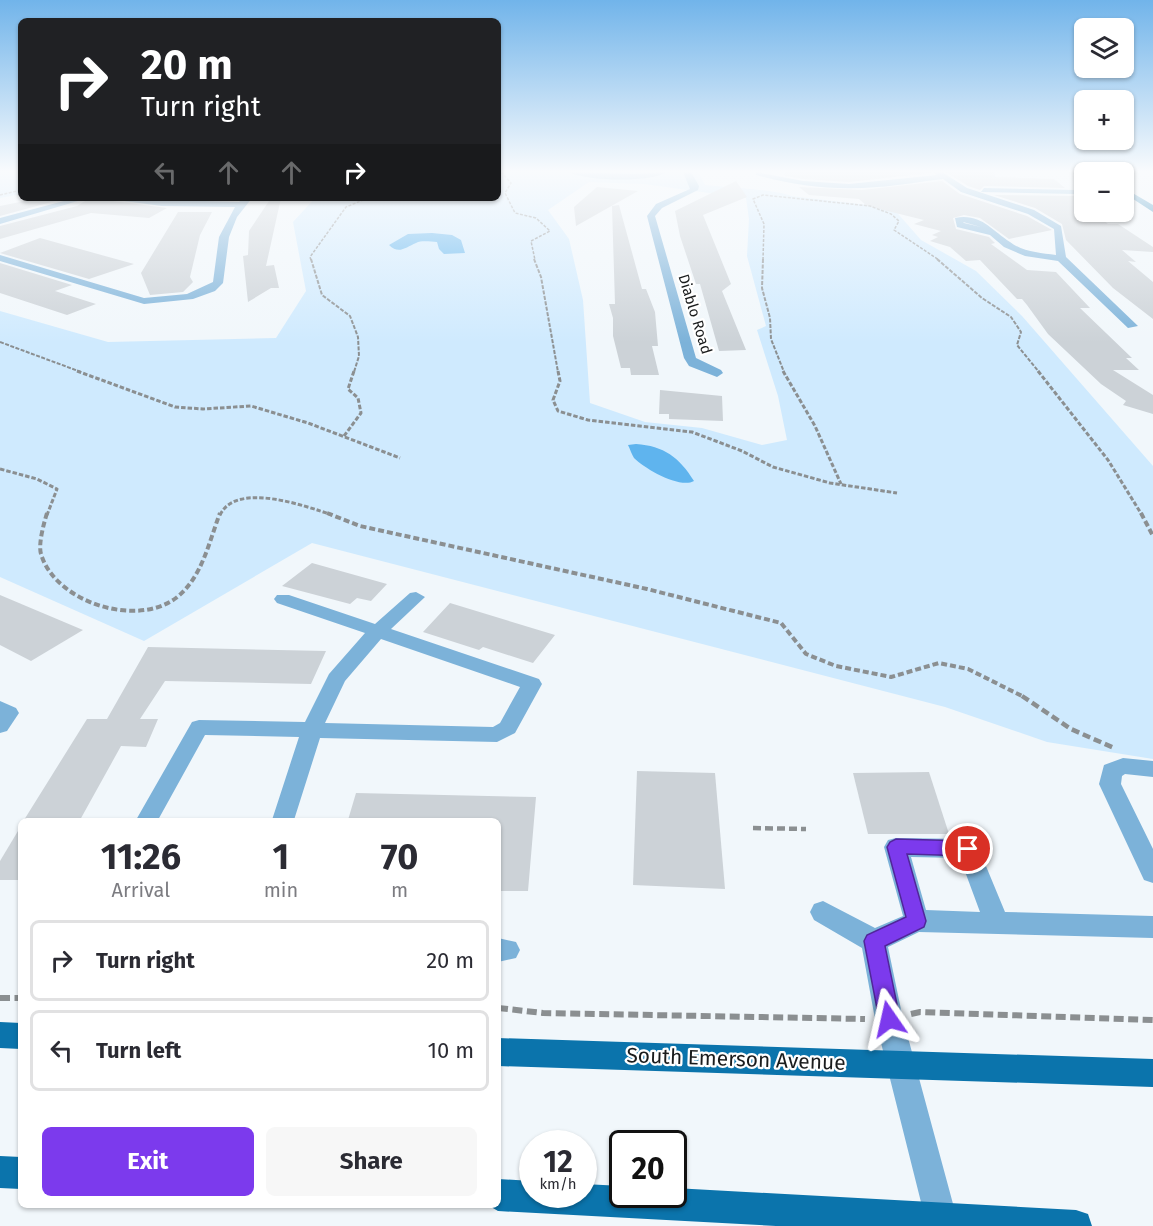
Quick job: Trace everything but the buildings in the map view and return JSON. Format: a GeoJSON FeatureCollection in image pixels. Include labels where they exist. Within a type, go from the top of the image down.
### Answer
{"type":"FeatureCollection","features":[{"type":"Feature","properties":{"kind":"main road"},"geometry":{"type":"LineString","coordinates":[[0,1035],[18,1036]]}},
{"type":"Feature","properties":{"kind":"main road","name":"South Emerson Avenue"},"geometry":{"type":"LineString","coordinates":[[501,1052],[1153,1073]]}},
{"type":"Feature","properties":{"kind":"main road"},"geometry":{"type":"LineString","coordinates":[[0,1172],[18,1173]]}},
{"type":"Feature","properties":{"kind":"main road"},"geometry":{"type":"LineString","coordinates":[[501,1195],[943,1222],[1076,1226]]}},
{"type":"Feature","properties":{"kind":"street"},"geometry":{"type":"LineString","coordinates":[[0,258],[144,301],[189,297],[211,289],[218,283],[219,248],[226,229]]}},
{"type":"Feature","properties":{"kind":"street","name":"Diablo Road"},"geometry":{"type":"LineString","coordinates":[[655,229],[690,358],[693,363],[717,373]]}},
{"type":"Feature","properties":{"kind":"street"},"geometry":{"type":"LineString","coordinates":[[1058,229],[1061,258]]}},
{"type":"Feature","properties":{"kind":"street"},"geometry":{"type":"LineString","coordinates":[[993,233],[1007,245],[1028,254],[1061,258],[1132,326]]}},
{"type":"Feature","properties":{"kind":"street"},"geometry":{"type":"LineString","coordinates":[[284,818],[314,730],[337,677],[376,633],[417,597]]}},
{"type":"Feature","properties":{"kind":"street"},"geometry":{"type":"LineString","coordinates":[[148,818],[199,726],[497,735],[508,728],[532,684],[376,633],[283,599]]}},
{"type":"Feature","properties":{"kind":"street"},"geometry":{"type":"LineString","coordinates":[[0,708],[9,713],[0,726]]}},
{"type":"Feature","properties":{"kind":"street"},"geometry":{"type":"LineString","coordinates":[[1153,769],[1123,766],[1112,771],[1110,784],[1153,873]]}},
{"type":"Feature","properties":{"kind":"street"},"geometry":{"type":"LineString","coordinates":[[917,921],[896,847],[968,849],[997,923]]}},
{"type":"Feature","properties":{"kind":"street"},"geometry":{"type":"LineString","coordinates":[[823,912],[874,941],[889,1019],[943,1222]]}},
{"type":"Feature","properties":{"kind":"street"},"geometry":{"type":"LineString","coordinates":[[874,941],[917,921],[1153,927]]}},
{"type":"Feature","properties":{"kind":"path"},"geometry":{"type":"LineString","coordinates":[[330,229],[310,256],[322,295],[350,316],[358,338],[359,356],[348,389],[358,398],[361,413],[344,436]]}},
{"type":"Feature","properties":{"kind":"path"},"geometry":{"type":"LineString","coordinates":[[548,229],[550,231],[531,241],[530,246],[540,277],[560,381],[553,400],[558,411],[588,420],[692,432],[742,451],[773,467],[841,484],[897,493]]}},
{"type":"Feature","properties":{"kind":"path"},"geometry":{"type":"LineString","coordinates":[[764,229],[762,288],[770,318],[771,339],[783,370],[815,426],[841,484]]}},
{"type":"Feature","properties":{"kind":"path"},"geometry":{"type":"LineString","coordinates":[[894,229],[939,260],[982,298],[1011,317],[1022,332],[1017,345],[1113,465],[1140,508],[1153,536]]}},
{"type":"Feature","properties":{"kind":"path"},"geometry":{"type":"LineString","coordinates":[[0,342],[175,407],[203,409],[251,406],[344,436],[400,458]]}},
{"type":"Feature","properties":{"kind":"path"},"geometry":{"type":"LineString","coordinates":[[0,469],[37,479],[57,489],[46,517],[40,552],[51,575],[87,602],[122,612],[154,607],[175,599],[195,579],[221,511],[246,498],[271,500],[323,511],[360,526],[647,589],[781,623],[806,654],[836,666],[891,677],[939,663],[968,669],[1012,689],[1071,729],[1112,748],[1122,749]]}},
{"type":"Feature","properties":{"kind":"path"},"geometry":{"type":"LineString","coordinates":[[753,828],[806,829]]}},
{"type":"Feature","properties":{"kind":"path"},"geometry":{"type":"LineString","coordinates":[[0,998],[18,998]]}},
{"type":"Feature","properties":{"kind":"path"},"geometry":{"type":"LineString","coordinates":[[501,1008],[543,1013],[889,1019],[920,1012],[1153,1020]]}},
{"type":"Feature","properties":{"kind":"shaded area"},"geometry":{"type":"Polygon","coordinates":[[[294,229],[562,229],[569,239],[583,300],[590,403],[645,422],[702,428],[762,445],[787,440],[778,396],[757,330],[766,326],[747,256],[748,229],[912,229],[921,240],[976,271],[1022,316],[1153,466],[1153,759],[1047,742],[945,707],[312,543],[144,641],[0,577],[0,311],[108,342],[276,338],[306,291],[294,229]]]}},
{"type":"Feature","properties":{"kind":"water"},"geometry":{"type":"Polygon","coordinates":[[[408,234],[452,235],[461,240],[465,253],[444,254],[437,242],[418,242],[399,250],[389,245],[408,234]]]}},
{"type":"Feature","properties":{"kind":"water"},"geometry":{"type":"Polygon","coordinates":[[[628,445],[655,447],[670,454],[683,465],[694,481],[688,483],[672,480],[646,467],[634,458],[628,445]]]}},
{"type":"Feature","properties":{"kind":"route"},"geometry":{"type":"LineString","coordinates":[[889,1019],[874,941],[917,921],[896,847],[968,849]]}}]}
